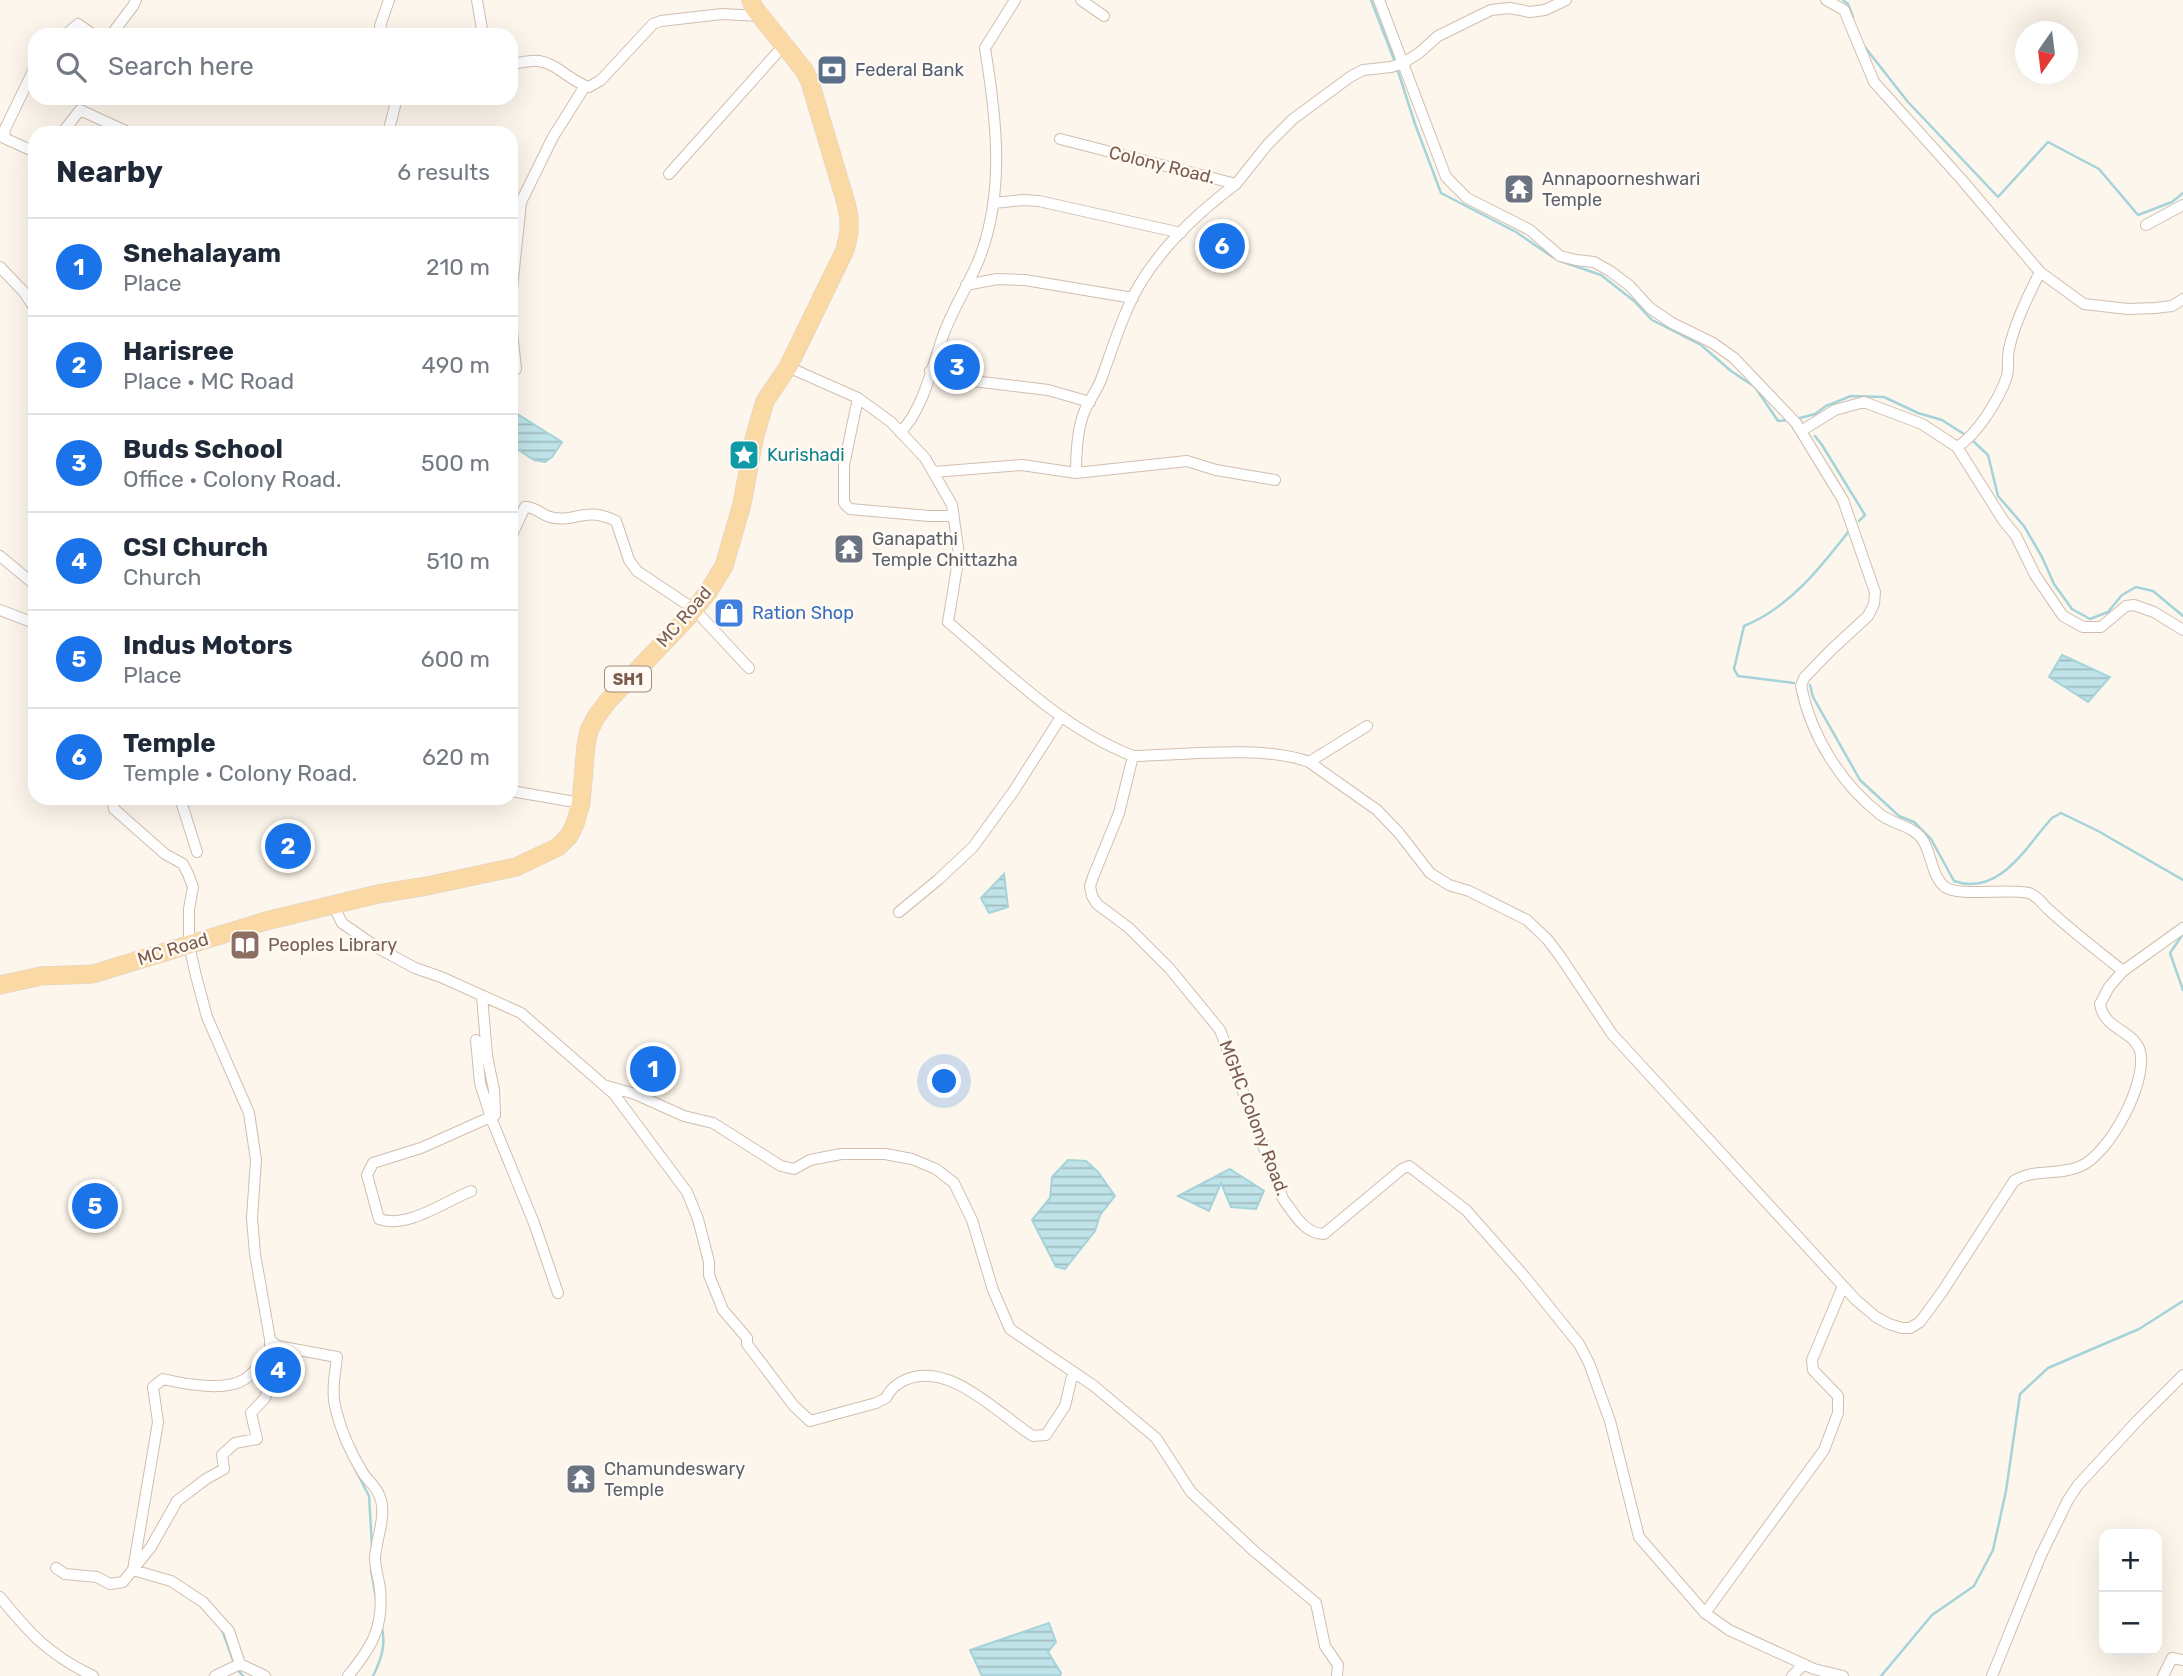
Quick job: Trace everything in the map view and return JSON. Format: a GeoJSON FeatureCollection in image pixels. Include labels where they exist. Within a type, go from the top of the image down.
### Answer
{"type":"FeatureCollection","features":[{"type":"Feature","properties":{"kind":"main road","name":"MC Road"},"geometry":{"type":"LineString","coordinates":[[0,985],[41,976],[93,974],[266,921],[516,867],[558,847],[569,836],[581,803],[586,746],[596,717],[694,609],[724,566],[742,503],[754,439],[765,401],[788,367],[845,250],[849,233],[849,217],[810,82],[804,70],[760,16],[751,0]]}},
{"type":"Feature","properties":{"kind":"street"},"geometry":{"type":"LineString","coordinates":[[116,28],[136,0]]}},
{"type":"Feature","properties":{"kind":"street"},"geometry":{"type":"LineString","coordinates":[[381,28],[388,0]]}},
{"type":"Feature","properties":{"kind":"street"},"geometry":{"type":"LineString","coordinates":[[477,0],[482,28]]}},
{"type":"Feature","properties":{"kind":"street"},"geometry":{"type":"LineString","coordinates":[[900,432],[912,419],[947,325],[985,242],[994,203],[996,158],[993,99],[985,48],[1015,0]]}},
{"type":"Feature","properties":{"kind":"street"},"geometry":{"type":"LineString","coordinates":[[1081,0],[1104,16]]}},
{"type":"Feature","properties":{"kind":"street"},"geometry":{"type":"LineString","coordinates":[[1379,0],[1398,65],[1446,177],[1467,198],[1530,230],[1560,256],[1594,262],[1610,271],[1630,286],[1650,308],[1672,323],[1713,343],[1734,358],[1799,427],[1843,500],[1875,592],[1874,604],[1868,615],[1804,678],[1801,686],[1824,749],[1856,793],[1884,817],[1922,839],[1945,887],[1960,893],[1991,890],[2031,894],[2123,971]]}},
{"type":"Feature","properties":{"kind":"street"},"geometry":{"type":"LineString","coordinates":[[1236,184],[1268,144],[1293,119],[1363,70],[1398,65],[1419,53],[1438,36],[1491,10],[1545,10],[1566,0]]}},
{"type":"Feature","properties":{"kind":"street"},"geometry":{"type":"LineString","coordinates":[[1826,0],[1844,10],[1874,82],[2040,272],[2084,304],[2128,309],[2155,308],[2172,306],[2183,299]]}},
{"type":"Feature","properties":{"kind":"street"},"geometry":{"type":"LineString","coordinates":[[518,63],[546,63],[589,87],[601,80],[653,24],[661,20],[722,14],[760,16]]}},
{"type":"Feature","properties":{"kind":"street"},"geometry":{"type":"LineString","coordinates":[[669,174],[784,45]]}},
{"type":"Feature","properties":{"kind":"street"},"geometry":{"type":"LineString","coordinates":[[28,81],[5,129],[4,138],[28,149]]}},
{"type":"Feature","properties":{"kind":"street"},"geometry":{"type":"LineString","coordinates":[[518,231],[521,202],[553,137],[585,86]]}},
{"type":"Feature","properties":{"kind":"street"},"geometry":{"type":"LineString","coordinates":[[390,126],[395,105]]}},
{"type":"Feature","properties":{"kind":"street"},"geometry":{"type":"LineString","coordinates":[[67,126],[80,110],[115,126]]}},
{"type":"Feature","properties":{"kind":"street","name":"Colony Road."},"geometry":{"type":"LineString","coordinates":[[1060,139],[1236,184]]}},
{"type":"Feature","properties":{"kind":"street","name":"Colony Road."},"geometry":{"type":"LineString","coordinates":[[1076,473],[1081,423],[1133,298],[1152,264],[1199,213],[1236,184]]}},
{"type":"Feature","properties":{"kind":"street"},"geometry":{"type":"LineString","coordinates":[[994,203],[1039,201],[1181,233]]}},
{"type":"Feature","properties":{"kind":"street"},"geometry":{"type":"LineString","coordinates":[[2146,225],[2183,205]]}},
{"type":"Feature","properties":{"kind":"street"},"geometry":{"type":"LineString","coordinates":[[0,267],[28,298]]}},
{"type":"Feature","properties":{"kind":"street"},"geometry":{"type":"LineString","coordinates":[[1961,445],[1983,422],[2007,375],[2009,349],[2022,310],[2040,272]]}},
{"type":"Feature","properties":{"kind":"street"},"geometry":{"type":"LineString","coordinates":[[966,285],[997,279],[1025,280],[1133,298]]}},
{"type":"Feature","properties":{"kind":"street"},"geometry":{"type":"LineString","coordinates":[[788,367],[858,398],[900,432],[925,458],[934,472],[952,505],[959,555],[948,622],[1061,717],[1114,749],[1133,756],[1259,753],[1298,758],[1309,762],[1360,796],[1399,833],[1430,873],[1449,885],[1469,891],[1527,920],[1560,956],[1612,1034],[1843,1286],[1876,1317],[1902,1328],[1910,1328],[1920,1322],[2014,1181],[2021,1176],[2081,1166],[2096,1156],[2107,1143],[2124,1115],[2139,1073],[2139,1048],[2106,1020],[2100,1003],[2123,971],[2183,928]]}},
{"type":"Feature","properties":{"kind":"street"},"geometry":{"type":"LineString","coordinates":[[930,372],[965,380],[1048,390],[1075,402],[1090,402]]}},
{"type":"Feature","properties":{"kind":"street"},"geometry":{"type":"LineString","coordinates":[[858,398],[844,465],[844,503],[850,509],[954,516]]}},
{"type":"Feature","properties":{"kind":"street"},"geometry":{"type":"LineString","coordinates":[[1799,427],[1835,410],[1864,402],[1922,424],[1961,445],[2003,520],[2016,536],[2035,575],[2063,616],[2083,627],[2101,627],[2126,606],[2134,605],[2154,612],[2183,630]]}},
{"type":"Feature","properties":{"kind":"street"},"geometry":{"type":"LineString","coordinates":[[934,472],[1022,465],[1076,473],[1186,461],[1216,470],[1275,480]]}},
{"type":"Feature","properties":{"kind":"street"},"geometry":{"type":"LineString","coordinates":[[518,522],[525,507],[533,507],[549,517],[589,513],[605,515],[616,521],[629,560],[638,571],[694,609],[750,668]]}},
{"type":"Feature","properties":{"kind":"street"},"geometry":{"type":"LineString","coordinates":[[0,556],[28,579]]}},
{"type":"Feature","properties":{"kind":"street"},"geometry":{"type":"LineString","coordinates":[[0,610],[28,621]]}},
{"type":"Feature","properties":{"kind":"street"},"geometry":{"type":"LineString","coordinates":[[899,912],[939,880],[973,847],[1013,792],[1061,717]]}},
{"type":"Feature","properties":{"kind":"street"},"geometry":{"type":"LineString","coordinates":[[1309,762],[1367,726]]}},
{"type":"Feature","properties":{"kind":"street","name":"MGHC Colony Road."},"geometry":{"type":"LineString","coordinates":[[1133,756],[1119,813],[1090,886],[1092,896],[1097,904],[1129,928],[1170,969],[1220,1030],[1283,1199],[1307,1228],[1316,1234],[1324,1234],[1409,1166],[1419,1171],[1465,1210],[1525,1277],[1579,1344],[1589,1363],[1610,1421],[1639,1537],[1705,1613],[1729,1630],[1804,1664],[1843,1676]]}},
{"type":"Feature","properties":{"kind":"street"},"geometry":{"type":"LineString","coordinates":[[518,792],[581,803]]}},
{"type":"Feature","properties":{"kind":"street"},"geometry":{"type":"LineString","coordinates":[[56,1568],[65,1574],[97,1577],[110,1584],[122,1582],[151,1547],[177,1501],[224,1469],[222,1455],[235,1443],[257,1439],[251,1413],[265,1398],[270,1384],[270,1340],[255,1254],[252,1218],[256,1160],[249,1112],[207,1017],[189,945],[189,909],[193,887],[183,864],[165,854],[113,805]]}},
{"type":"Feature","properties":{"kind":"street"},"geometry":{"type":"LineString","coordinates":[[182,805],[197,852]]}},
{"type":"Feature","properties":{"kind":"street"},"geometry":{"type":"LineString","coordinates":[[333,905],[342,923],[361,937],[415,968],[521,1013],[605,1086],[630,1114],[687,1192],[698,1219],[709,1262],[709,1275],[723,1310],[747,1338],[747,1344],[794,1406],[810,1420],[876,1403],[886,1398],[898,1382],[918,1374],[927,1374],[947,1379],[972,1392],[1034,1436],[1046,1435],[1065,1406],[1073,1372]]}},
{"type":"Feature","properties":{"kind":"street"},"geometry":{"type":"LineString","coordinates":[[471,1191],[400,1222],[386,1222],[379,1219],[367,1175],[373,1163],[421,1148],[495,1115],[482,996]]}},
{"type":"Feature","properties":{"kind":"street"},"geometry":{"type":"LineString","coordinates":[[476,1040],[480,1083],[491,1118],[534,1223],[558,1293]]}},
{"type":"Feature","properties":{"kind":"street"},"geometry":{"type":"LineString","coordinates":[[605,1086],[635,1094],[684,1116],[713,1123],[781,1166],[794,1169],[810,1160],[841,1154],[885,1154],[912,1159],[936,1169],[954,1182],[963,1199],[993,1290],[1010,1329],[1094,1386],[1156,1438],[1191,1492],[1254,1551],[1316,1603],[1325,1646],[1338,1665],[1337,1676]]}},
{"type":"Feature","properties":{"kind":"street"},"geometry":{"type":"LineString","coordinates":[[1705,1613],[1824,1450],[1839,1405],[1838,1396],[1813,1370],[1812,1360],[1843,1286]]}},
{"type":"Feature","properties":{"kind":"street"},"geometry":{"type":"LineString","coordinates":[[270,1340],[277,1346],[337,1357],[335,1409],[351,1449],[382,1503],[382,1521],[375,1558],[381,1609],[376,1632],[361,1661],[348,1676]]}},
{"type":"Feature","properties":{"kind":"street"},"geometry":{"type":"LineString","coordinates":[[133,1570],[158,1422],[153,1387],[163,1379],[193,1384],[226,1385],[245,1380],[268,1355]]}},
{"type":"Feature","properties":{"kind":"street"},"geometry":{"type":"LineString","coordinates":[[1992,1676],[2041,1555],[2068,1500],[2130,1429],[2183,1375]]}},
{"type":"Feature","properties":{"kind":"street"},"geometry":{"type":"LineString","coordinates":[[133,1570],[171,1581],[203,1602],[229,1631],[235,1667]]}},
{"type":"Feature","properties":{"kind":"street"},"geometry":{"type":"LineString","coordinates":[[0,1597],[30,1634],[63,1660],[93,1676]]}},
{"type":"Feature","properties":{"kind":"street"},"geometry":{"type":"LineString","coordinates":[[2163,1676],[2172,1658],[2183,1660]]}},
{"type":"Feature","properties":{"kind":"street"},"geometry":{"type":"LineString","coordinates":[[1792,1676],[1804,1664]]}},
{"type":"Feature","properties":{"kind":"street"},"geometry":{"type":"LineString","coordinates":[[215,1676],[235,1667],[265,1676]]}},
{"type":"Feature","properties":{"kind":"water"},"geometry":{"type":"Polygon","coordinates":[[[518,414],[562,442],[545,462],[534,460],[518,450],[518,414]]]}},
{"type":"Feature","properties":{"kind":"water"},"geometry":{"type":"Polygon","coordinates":[[[2062,655],[2110,677],[2088,702],[2049,677],[2062,655]]]}},
{"type":"Feature","properties":{"kind":"water"},"geometry":{"type":"Polygon","coordinates":[[[1004,874],[1008,907],[989,913],[981,898],[1004,874]]]}},
{"type":"Feature","properties":{"kind":"water"},"geometry":{"type":"Polygon","coordinates":[[[1068,1160],[1086,1161],[1098,1172],[1115,1196],[1100,1215],[1095,1231],[1065,1269],[1056,1267],[1032,1220],[1050,1198],[1052,1177],[1068,1160]]]}},
{"type":"Feature","properties":{"kind":"water"},"geometry":{"type":"Polygon","coordinates":[[[1230,1169],[1264,1191],[1256,1209],[1231,1207],[1221,1183],[1209,1211],[1178,1196],[1230,1169]]]}},
{"type":"Feature","properties":{"kind":"water"},"geometry":{"type":"Polygon","coordinates":[[[1049,1623],[1056,1642],[1048,1652],[1061,1673],[1060,1676],[982,1676],[970,1650],[1049,1623]]]}},
{"type":"Feature","properties":{"kind":"waterway"},"geometry":{"type":"LineString","coordinates":[[1371,0],[1395,62]]}},
{"type":"Feature","properties":{"kind":"waterway"},"geometry":{"type":"LineString","coordinates":[[1843,0],[1848,4],[1853,17]]}},
{"type":"Feature","properties":{"kind":"waterway"},"geometry":{"type":"LineString","coordinates":[[1864,46],[1908,102],[1998,197],[2048,142],[2099,169],[2138,215],[2172,202],[2183,193]]}},
{"type":"Feature","properties":{"kind":"waterway"},"geometry":{"type":"LineString","coordinates":[[1397,68],[1441,193],[1516,232],[1554,258]]}},
{"type":"Feature","properties":{"kind":"waterway"},"geometry":{"type":"LineString","coordinates":[[1560,261],[1601,275],[1634,301],[1652,320],[1701,345],[1731,371],[1755,387],[1778,421],[1789,420]]}},
{"type":"Feature","properties":{"kind":"waterway"},"geometry":{"type":"LineString","coordinates":[[1796,419],[1815,414],[1826,406],[1851,396],[1884,397],[1918,413],[1942,420],[1967,436]]}},
{"type":"Feature","properties":{"kind":"waterway"},"geometry":{"type":"LineString","coordinates":[[1815,436],[1865,515],[1859,521]]}},
{"type":"Feature","properties":{"kind":"waterway"},"geometry":{"type":"LineString","coordinates":[[1972,440],[1988,455],[1998,496],[2024,526],[2054,584],[2072,609],[2090,619],[2108,612],[2122,595],[2136,587],[2153,591],[2183,616]]}},
{"type":"Feature","properties":{"kind":"waterway"},"geometry":{"type":"LineString","coordinates":[[1794,683],[1738,676],[1734,669],[1744,626],[1789,598],[1815,573],[1849,531]]}},
{"type":"Feature","properties":{"kind":"waterway"},"geometry":{"type":"LineString","coordinates":[[1810,685],[1813,697],[1860,780],[1899,816],[1914,822],[1931,839],[1954,881],[1970,884],[1985,882],[1998,875],[2022,854],[2052,818],[2061,813],[2183,880]]}},
{"type":"Feature","properties":{"kind":"waterway"},"geometry":{"type":"LineString","coordinates":[[2183,934],[2170,953],[2183,990]]}},
{"type":"Feature","properties":{"kind":"waterway"},"geometry":{"type":"LineString","coordinates":[[1881,1676],[1932,1615],[1974,1586],[1993,1550],[2006,1491],[2020,1394],[2048,1368],[2139,1329],[2183,1301]]}},
{"type":"Feature","properties":{"kind":"waterway"},"geometry":{"type":"LineString","coordinates":[[355,1469],[369,1496],[372,1546]]}},
{"type":"Feature","properties":{"kind":"waterway"},"geometry":{"type":"LineString","coordinates":[[371,1570],[376,1598]]}},
{"type":"Feature","properties":{"kind":"waterway"},"geometry":{"type":"LineString","coordinates":[[373,1676],[382,1651],[381,1625]]}},
{"type":"Feature","properties":{"kind":"waterway"},"geometry":{"type":"LineString","coordinates":[[222,1630],[234,1663]]}},
{"type":"Feature","properties":{"kind":"waterway"},"geometry":{"type":"LineString","coordinates":[[237,1669],[243,1676]]}},
{"type":"Feature","properties":{"kind":"place","name":"Federal Bank"},"geometry":{"type":"Point","coordinates":[832,70]}},
{"type":"Feature","properties":{"kind":"place","name":"Annapoorneshwari Temple"},"geometry":{"type":"Point","coordinates":[1519,189]}},
{"type":"Feature","properties":{"kind":"place","name":"Temple"},"geometry":{"type":"Point","coordinates":[1222,246]}},
{"type":"Feature","properties":{"kind":"place","name":"Buds School"},"geometry":{"type":"Point","coordinates":[957,367]}},
{"type":"Feature","properties":{"kind":"place","name":"Kurishadi"},"geometry":{"type":"Point","coordinates":[744,455]}},
{"type":"Feature","properties":{"kind":"place","name":"Ganapathi Temple Chittazha"},"geometry":{"type":"Point","coordinates":[849,549]}},
{"type":"Feature","properties":{"kind":"place","name":"Ration Shop"},"geometry":{"type":"Point","coordinates":[729,613]}},
{"type":"Feature","properties":{"kind":"place","name":"Harisree"},"geometry":{"type":"Point","coordinates":[288,846]}},
{"type":"Feature","properties":{"kind":"place","name":"Peoples Library"},"geometry":{"type":"Point","coordinates":[245,945]}},
{"type":"Feature","properties":{"kind":"place","name":"Snehalayam"},"geometry":{"type":"Point","coordinates":[653,1069]}},
{"type":"Feature","properties":{"kind":"place","name":"Indus Motors"},"geometry":{"type":"Point","coordinates":[95,1206]}},
{"type":"Feature","properties":{"kind":"place","name":"CSI Church"},"geometry":{"type":"Point","coordinates":[278,1370]}},
{"type":"Feature","properties":{"kind":"place","name":"Chamundeswary Temple"},"geometry":{"type":"Point","coordinates":[581,1479]}}]}
